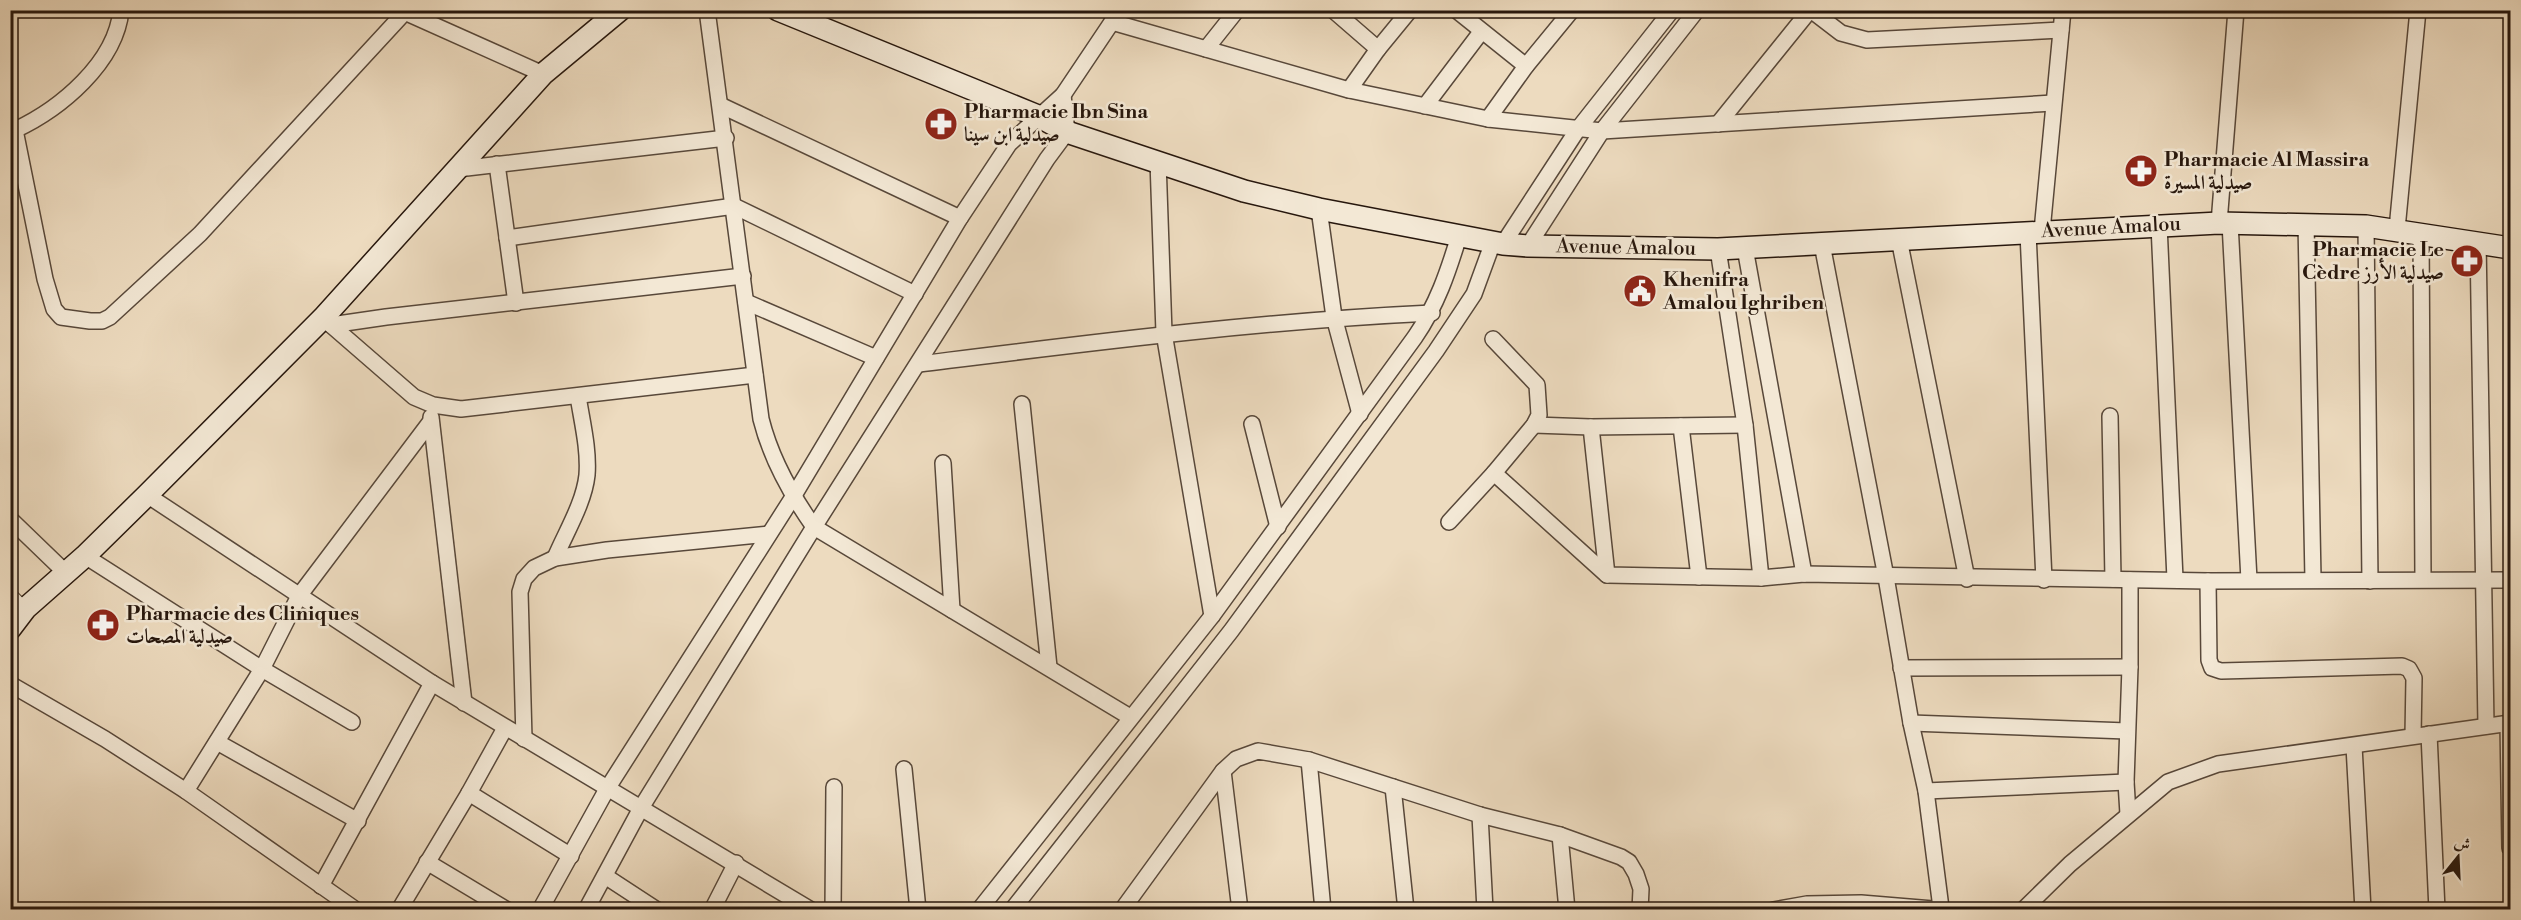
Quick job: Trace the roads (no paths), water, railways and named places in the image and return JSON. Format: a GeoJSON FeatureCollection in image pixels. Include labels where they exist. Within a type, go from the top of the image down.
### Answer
{"type":"FeatureCollection","features":[{"type":"Feature","properties":{"kind":"main road"},"geometry":{"type":"LineString","coordinates":[[10,629],[26,608],[85,556],[327,322],[458,168],[543,74],[620,10]]}},
{"type":"Feature","properties":{"kind":"main road","name":"Avenue Amalou"},"geometry":{"type":"LineString","coordinates":[[778,10],[1038,116],[1067,132],[1244,191],[1319,209],[1498,243],[1528,246],[1718,249],[2225,223],[2366,226],[2511,248]]}},
{"type":"Feature","properties":{"kind":"street"},"geometry":{"type":"LineString","coordinates":[[121,10],[120,23],[101,60],[87,77],[69,96],[42,117],[13,130],[45,279],[54,309],[62,317],[102,321],[110,317],[200,234],[402,11],[543,74]]}},
{"type":"Feature","properties":{"kind":"street"},"geometry":{"type":"LineString","coordinates":[[708,10],[761,419],[768,447],[793,497],[814,527],[1130,717]]}},
{"type":"Feature","properties":{"kind":"street"},"geometry":{"type":"LineString","coordinates":[[1206,48],[1237,10]]}},
{"type":"Feature","properties":{"kind":"street"},"geometry":{"type":"LineString","coordinates":[[1333,10],[1378,49]]}},
{"type":"Feature","properties":{"kind":"street"},"geometry":{"type":"LineString","coordinates":[[1349,90],[1410,10]]}},
{"type":"Feature","properties":{"kind":"street"},"geometry":{"type":"LineString","coordinates":[[1456,10],[1526,66]]}},
{"type":"Feature","properties":{"kind":"street"},"geometry":{"type":"LineString","coordinates":[[1488,119],[1526,66],[1572,10]]}},
{"type":"Feature","properties":{"kind":"street"},"geometry":{"type":"LineString","coordinates":[[1012,909],[1231,631],[1429,361],[1474,294],[1498,243],[1578,129],[1672,10]]}},
{"type":"Feature","properties":{"kind":"street"},"geometry":{"type":"LineString","coordinates":[[1528,246],[1602,131],[1697,10]]}},
{"type":"Feature","properties":{"kind":"street"},"geometry":{"type":"LineString","coordinates":[[1718,124],[1810,10],[1841,33],[1867,40],[2061,30]]}},
{"type":"Feature","properties":{"kind":"street"},"geometry":{"type":"LineString","coordinates":[[2044,580],[2035,232],[2063,10]]}},
{"type":"Feature","properties":{"kind":"street"},"geometry":{"type":"LineString","coordinates":[[2236,10],[2225,223],[2248,580]]}},
{"type":"Feature","properties":{"kind":"street"},"geometry":{"type":"LineString","coordinates":[[2397,229],[2418,10]]}},
{"type":"Feature","properties":{"kind":"street"},"geometry":{"type":"LineString","coordinates":[[540,909],[607,789],[793,497],[960,218],[1009,144],[1063,95],[1116,16],[1206,48],[1349,90],[1488,119],[1578,129],[1602,131],[2053,102]]}},
{"type":"Feature","properties":{"kind":"street"},"geometry":{"type":"LineString","coordinates":[[1425,106],[1481,32]]}},
{"type":"Feature","properties":{"kind":"street"},"geometry":{"type":"LineString","coordinates":[[585,909],[641,808],[814,527],[1047,159],[1067,132],[1063,95]]}},
{"type":"Feature","properties":{"kind":"street"},"geometry":{"type":"LineString","coordinates":[[722,106],[960,218]]}},
{"type":"Feature","properties":{"kind":"street"},"geometry":{"type":"LineString","coordinates":[[458,168],[726,138]]}},
{"type":"Feature","properties":{"kind":"street"},"geometry":{"type":"LineString","coordinates":[[1158,161],[1164,333],[1212,616]]}},
{"type":"Feature","properties":{"kind":"street"},"geometry":{"type":"LineString","coordinates":[[497,164],[516,303]]}},
{"type":"Feature","properties":{"kind":"street"},"geometry":{"type":"LineString","coordinates":[[507,238],[734,206],[915,294]]}},
{"type":"Feature","properties":{"kind":"street"},"geometry":{"type":"LineString","coordinates":[[1319,209],[1334,317],[1360,414]]}},
{"type":"Feature","properties":{"kind":"street"},"geometry":{"type":"LineString","coordinates":[[2306,224],[2313,579]]}},
{"type":"Feature","properties":{"kind":"street"},"geometry":{"type":"LineString","coordinates":[[2159,225],[2175,579]]}},
{"type":"Feature","properties":{"kind":"street"},"geometry":{"type":"LineString","coordinates":[[2366,226],[2370,581]]}},
{"type":"Feature","properties":{"kind":"street"},"geometry":{"type":"LineString","coordinates":[[2421,233],[2423,579]]}},
{"type":"Feature","properties":{"kind":"street"},"geometry":{"type":"LineString","coordinates":[[979,909],[1212,616],[1360,414],[1432,313],[1459,236]]}},
{"type":"Feature","properties":{"kind":"street"},"geometry":{"type":"LineString","coordinates":[[1899,239],[1966,579]]}},
{"type":"Feature","properties":{"kind":"street"},"geometry":{"type":"LineString","coordinates":[[2478,242],[2486,726]]}},
{"type":"Feature","properties":{"kind":"street"},"geometry":{"type":"LineString","coordinates":[[1773,909],[1807,904],[1860,903],[1943,909],[1926,791],[1911,723],[1886,577],[1822,244]]}},
{"type":"Feature","properties":{"kind":"street"},"geometry":{"type":"LineString","coordinates":[[1745,248],[1804,574]]}},
{"type":"Feature","properties":{"kind":"street"},"geometry":{"type":"LineString","coordinates":[[1718,249],[1745,425],[1761,578]]}},
{"type":"Feature","properties":{"kind":"street"},"geometry":{"type":"LineString","coordinates":[[327,322],[516,303],[743,276]]}},
{"type":"Feature","properties":{"kind":"street"},"geometry":{"type":"LineString","coordinates":[[746,303],[876,358]]}},
{"type":"Feature","properties":{"kind":"street"},"geometry":{"type":"LineString","coordinates":[[919,364],[1164,333],[1334,317],[1432,313]]}},
{"type":"Feature","properties":{"kind":"street"},"geometry":{"type":"LineString","coordinates":[[327,322],[414,397],[433,405],[461,409],[755,375]]}},
{"type":"Feature","properties":{"kind":"street"},"geometry":{"type":"LineString","coordinates":[[1449,522],[1494,473],[1534,425],[1539,415],[1537,386],[1493,339]]}},
{"type":"Feature","properties":{"kind":"street"},"geometry":{"type":"LineString","coordinates":[[555,558],[587,477],[587,458],[578,396]]}},
{"type":"Feature","properties":{"kind":"street"},"geometry":{"type":"LineString","coordinates":[[1022,404],[1049,667]]}},
{"type":"Feature","properties":{"kind":"street"},"geometry":{"type":"LineString","coordinates":[[433,405],[431,421],[464,703]]}},
{"type":"Feature","properties":{"kind":"street"},"geometry":{"type":"LineString","coordinates":[[2110,416],[2113,579]]}},
{"type":"Feature","properties":{"kind":"street"},"geometry":{"type":"LineString","coordinates":[[186,791],[262,669],[299,596],[431,421]]}},
{"type":"Feature","properties":{"kind":"street"},"geometry":{"type":"LineString","coordinates":[[1252,424],[1278,527]]}},
{"type":"Feature","properties":{"kind":"street"},"geometry":{"type":"LineString","coordinates":[[1534,425],[1592,427],[1745,425]]}},
{"type":"Feature","properties":{"kind":"street"},"geometry":{"type":"LineString","coordinates":[[1681,426],[1699,576]]}},
{"type":"Feature","properties":{"kind":"street"},"geometry":{"type":"LineString","coordinates":[[1592,427],[1607,575]]}},
{"type":"Feature","properties":{"kind":"street"},"geometry":{"type":"LineString","coordinates":[[943,464],[952,610]]}},
{"type":"Feature","properties":{"kind":"street"},"geometry":{"type":"LineString","coordinates":[[1494,473],[1607,575],[1761,578],[1804,574],[1966,579],[2208,581],[2511,580]]}},
{"type":"Feature","properties":{"kind":"street"},"geometry":{"type":"LineString","coordinates":[[147,495],[432,683],[607,789],[736,863],[807,908]]}},
{"type":"Feature","properties":{"kind":"street"},"geometry":{"type":"LineString","coordinates":[[10,519],[66,573]]}},
{"type":"Feature","properties":{"kind":"street"},"geometry":{"type":"LineString","coordinates":[[524,739],[520,592],[524,579],[534,568],[555,558],[607,550],[769,534]]}},
{"type":"Feature","properties":{"kind":"street"},"geometry":{"type":"LineString","coordinates":[[85,556],[262,669],[352,722]]}},
{"type":"Feature","properties":{"kind":"street"},"geometry":{"type":"LineString","coordinates":[[2128,814],[2126,782],[2130,580]]}},
{"type":"Feature","properties":{"kind":"street"},"geometry":{"type":"LineString","coordinates":[[2208,581],[2209,660],[2212,668],[2221,671],[2402,666],[2409,669],[2414,678],[2421,735],[2437,909]]}},
{"type":"Feature","properties":{"kind":"street"},"geometry":{"type":"LineString","coordinates":[[1901,668],[2130,667]]}},
{"type":"Feature","properties":{"kind":"street"},"geometry":{"type":"LineString","coordinates":[[321,886],[432,683]]}},
{"type":"Feature","properties":{"kind":"street"},"geometry":{"type":"LineString","coordinates":[[10,684],[105,739],[186,791],[356,909]]}},
{"type":"Feature","properties":{"kind":"street"},"geometry":{"type":"LineString","coordinates":[[1911,723],[2127,731]]}},
{"type":"Feature","properties":{"kind":"street"},"geometry":{"type":"LineString","coordinates":[[2023,909],[2128,814],[2168,782],[2218,765],[2509,723],[2511,848]]}},
{"type":"Feature","properties":{"kind":"street"},"geometry":{"type":"LineString","coordinates":[[399,909],[505,728]]}},
{"type":"Feature","properties":{"kind":"street"},"geometry":{"type":"LineString","coordinates":[[217,742],[358,821]]}},
{"type":"Feature","properties":{"kind":"street"},"geometry":{"type":"LineString","coordinates":[[2354,746],[2362,909]]}},
{"type":"Feature","properties":{"kind":"street"},"geometry":{"type":"LineString","coordinates":[[1122,909],[1223,771],[1236,759],[1258,752],[1309,760],[1480,814],[1560,835],[1621,857],[1629,862],[1636,874],[1641,889],[1640,909]]}},
{"type":"Feature","properties":{"kind":"street"},"geometry":{"type":"LineString","coordinates":[[1309,760],[1323,909]]}},
{"type":"Feature","properties":{"kind":"street"},"geometry":{"type":"LineString","coordinates":[[904,769],[918,909]]}},
{"type":"Feature","properties":{"kind":"street"},"geometry":{"type":"LineString","coordinates":[[1223,771],[1240,909]]}},
{"type":"Feature","properties":{"kind":"street"},"geometry":{"type":"LineString","coordinates":[[1926,791],[2126,782]]}},
{"type":"Feature","properties":{"kind":"street"},"geometry":{"type":"LineString","coordinates":[[833,909],[834,787]]}},
{"type":"Feature","properties":{"kind":"street"},"geometry":{"type":"LineString","coordinates":[[1393,787],[1406,909]]}},
{"type":"Feature","properties":{"kind":"street"},"geometry":{"type":"LineString","coordinates":[[469,793],[571,856]]}},
{"type":"Feature","properties":{"kind":"street"},"geometry":{"type":"LineString","coordinates":[[1480,814],[1485,909]]}},
{"type":"Feature","properties":{"kind":"street"},"geometry":{"type":"LineString","coordinates":[[1560,835],[1567,909]]}},
{"type":"Feature","properties":{"kind":"street"},"geometry":{"type":"LineString","coordinates":[[427,862],[507,909]]}},
{"type":"Feature","properties":{"kind":"street"},"geometry":{"type":"LineString","coordinates":[[712,909],[736,863]]}},
{"type":"Feature","properties":{"kind":"street"},"geometry":{"type":"LineString","coordinates":[[605,876],[657,909]]}},
{"type":"Feature","properties":{"kind":"street"},"geometry":{"type":"LineString","coordinates":[[1138,890],[1140,909]]}},
{"type":"Feature","properties":{"kind":"lane"},"geometry":{"type":"LineString","coordinates":[[10,591],[26,608]]}},
{"type":"Feature","properties":{"kind":"place","name":"Pharmacie Ibn Sina صيدلية ابن سينا"},"geometry":{"type":"Point","coordinates":[941,124]}},
{"type":"Feature","properties":{"kind":"place","name":"Pharmacie Al Massira صيدلية المسيرة"},"geometry":{"type":"Point","coordinates":[2141,171]}},
{"type":"Feature","properties":{"kind":"place","name":"Pharmacie Le Cèdre صيدلية الأرز"},"geometry":{"type":"Point","coordinates":[2467,261]}},
{"type":"Feature","properties":{"kind":"place","name":"Khenifra Amalou Ighriben"},"geometry":{"type":"Point","coordinates":[1640,291]}},
{"type":"Feature","properties":{"kind":"place","name":"Pharmacie des Cliniques صيدلية المصحات"},"geometry":{"type":"Point","coordinates":[103,625]}}]}
